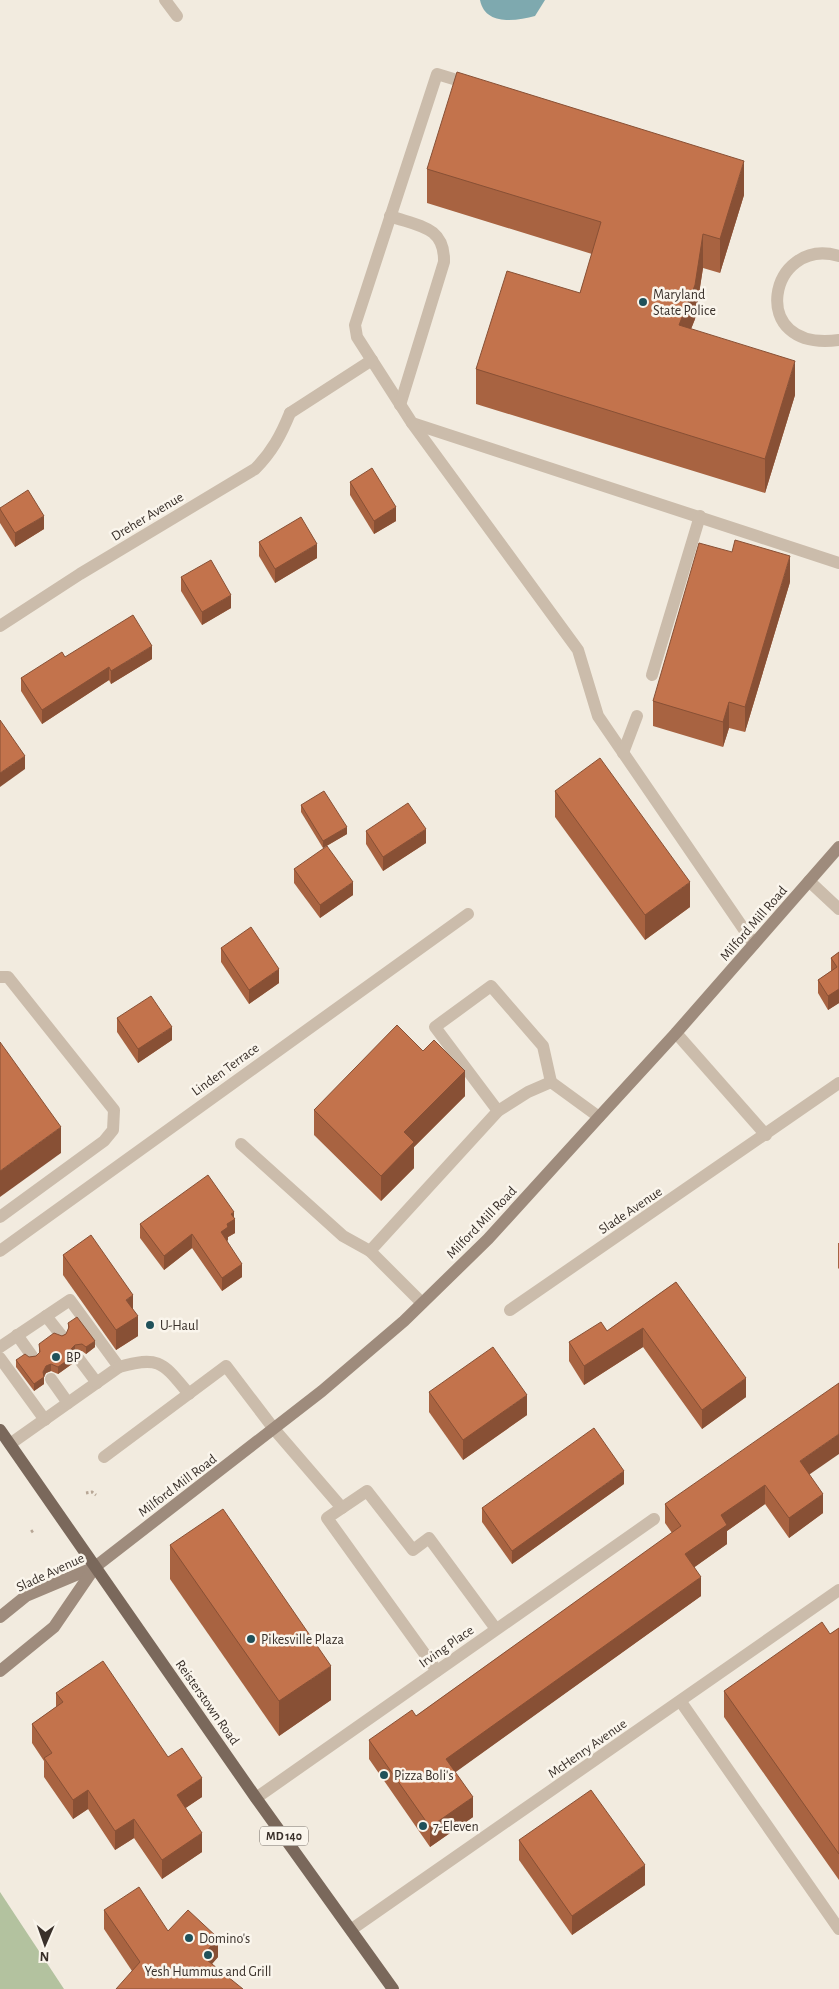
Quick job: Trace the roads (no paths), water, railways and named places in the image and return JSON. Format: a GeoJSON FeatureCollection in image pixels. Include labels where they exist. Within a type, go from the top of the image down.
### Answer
{"type":"FeatureCollection","features":[{"type":"Feature","properties":{"kind":"main road","name":"Milford Mill Road"},"geometry":{"type":"LineString","coordinates":[[95,1567],[322,1391],[422,1303],[488,1239],[676,1034],[839,847]]}},
{"type":"Feature","properties":{"kind":"main road","name":"Reisterstown Road"},"geometry":{"type":"LineString","coordinates":[[0,1430],[256,1798],[394,1989]]}},
{"type":"Feature","properties":{"kind":"main road","name":"Slade Avenue"},"geometry":{"type":"LineString","coordinates":[[0,1617],[26,1596],[95,1567]]}},
{"type":"Feature","properties":{"kind":"main road","name":"Slade Avenue"},"geometry":{"type":"LineString","coordinates":[[0,1671],[54,1627],[95,1567]]}},
{"type":"Feature","properties":{"kind":"street"},"geometry":{"type":"LineString","coordinates":[[165,0],[177,16]]}},
{"type":"Feature","properties":{"kind":"street"},"geometry":{"type":"LineString","coordinates":[[482,87],[437,74],[355,326],[356,337],[412,423],[578,650],[598,716],[754,944]]}},
{"type":"Feature","properties":{"kind":"street"},"geometry":{"type":"LineString","coordinates":[[390,216],[434,232],[442,241],[445,249],[444,262],[400,405]]}},
{"type":"Feature","properties":{"kind":"street"},"geometry":{"type":"LineString","coordinates":[[839,256],[813,255],[798,260],[784,274],[778,290],[777,307],[783,323],[794,335],[810,340],[839,340]]}},
{"type":"Feature","properties":{"kind":"street","name":"Dreher Avenue"},"geometry":{"type":"LineString","coordinates":[[0,626],[73,578],[255,469],[280,438],[290,414],[372,360]]}},
{"type":"Feature","properties":{"kind":"street"},"geometry":{"type":"LineString","coordinates":[[412,423],[839,563]]}},
{"type":"Feature","properties":{"kind":"street"},"geometry":{"type":"LineString","coordinates":[[652,675],[700,516]]}},
{"type":"Feature","properties":{"kind":"street"},"geometry":{"type":"LineString","coordinates":[[623,752],[637,716]]}},
{"type":"Feature","properties":{"kind":"street"},"geometry":{"type":"LineString","coordinates":[[809,881],[839,909]]}},
{"type":"Feature","properties":{"kind":"street","name":"Linden Terrace"},"geometry":{"type":"LineString","coordinates":[[0,1251],[468,914]]}},
{"type":"Feature","properties":{"kind":"street"},"geometry":{"type":"LineString","coordinates":[[0,1217],[104,1141],[113,1130],[114,1110],[4,977]]}},
{"type":"Feature","properties":{"kind":"street"},"geometry":{"type":"LineString","coordinates":[[498,1111],[435,1027],[491,986],[543,1046],[551,1082],[599,1117]]}},
{"type":"Feature","properties":{"kind":"street"},"geometry":{"type":"LineString","coordinates":[[676,1034],[766,1135]]}},
{"type":"Feature","properties":{"kind":"street"},"geometry":{"type":"LineString","coordinates":[[370,1250],[498,1111],[528,1092],[551,1082]]}},
{"type":"Feature","properties":{"kind":"street","name":"Slade Avenue"},"geometry":{"type":"LineString","coordinates":[[510,1310],[839,1083]]}},
{"type":"Feature","properties":{"kind":"street"},"geometry":{"type":"LineString","coordinates":[[241,1144],[343,1236],[370,1250],[422,1303]]}},
{"type":"Feature","properties":{"kind":"street"},"geometry":{"type":"LineString","coordinates":[[0,1347],[70,1300],[119,1367]]}},
{"type":"Feature","properties":{"kind":"street"},"geometry":{"type":"LineString","coordinates":[[46,1316],[61,1335]]}},
{"type":"Feature","properties":{"kind":"street"},"geometry":{"type":"LineString","coordinates":[[17,1335],[32,1356]]}},
{"type":"Feature","properties":{"kind":"street"},"geometry":{"type":"LineString","coordinates":[[0,1358],[45,1420]]}},
{"type":"Feature","properties":{"kind":"street"},"geometry":{"type":"LineString","coordinates":[[79,1359],[97,1383]]}},
{"type":"Feature","properties":{"kind":"street"},"geometry":{"type":"LineString","coordinates":[[10,1444],[119,1367],[142,1360],[160,1364],[170,1371],[189,1394]]}},
{"type":"Feature","properties":{"kind":"street"},"geometry":{"type":"LineString","coordinates":[[104,1457],[226,1366],[274,1429],[342,1508]]}},
{"type":"Feature","properties":{"kind":"street"},"geometry":{"type":"LineString","coordinates":[[51,1379],[68,1403]]}},
{"type":"Feature","properties":{"kind":"street"},"geometry":{"type":"LineString","coordinates":[[437,1671],[327,1518],[368,1491],[413,1550],[429,1538],[496,1629]]}},
{"type":"Feature","properties":{"kind":"street","name":"Irving Place"},"geometry":{"type":"LineString","coordinates":[[256,1798],[654,1518]]}},
{"type":"Feature","properties":{"kind":"street","name":"McHenry Avenue"},"geometry":{"type":"LineString","coordinates":[[352,1929],[681,1702],[839,1590]]}},
{"type":"Feature","properties":{"kind":"street"},"geometry":{"type":"LineString","coordinates":[[681,1702],[839,1929]]}},
{"type":"Feature","properties":{"kind":"water"},"geometry":{"type":"Polygon","coordinates":[[[480,0],[545,0],[535,16],[502,20],[488,14],[480,0]]]}},
{"type":"Feature","properties":{"kind":"place","name":"Maryland State Police"},"geometry":{"type":"Point","coordinates":[643,302]}},
{"type":"Feature","properties":{"kind":"place","name":"U-Haul"},"geometry":{"type":"Point","coordinates":[150,1325]}},
{"type":"Feature","properties":{"kind":"place","name":"BP"},"geometry":{"type":"Point","coordinates":[56,1357]}},
{"type":"Feature","properties":{"kind":"place","name":"Pikesville Plaza"},"geometry":{"type":"Point","coordinates":[251,1639]}},
{"type":"Feature","properties":{"kind":"place","name":"Pizza Boli's"},"geometry":{"type":"Point","coordinates":[384,1775]}},
{"type":"Feature","properties":{"kind":"place","name":"7-Eleven"},"geometry":{"type":"Point","coordinates":[423,1826]}},
{"type":"Feature","properties":{"kind":"place","name":"Domino's"},"geometry":{"type":"Point","coordinates":[189,1938]}},
{"type":"Feature","properties":{"kind":"place","name":"Yesh Hummus and Grill"},"geometry":{"type":"Point","coordinates":[208,1955]}}]}
